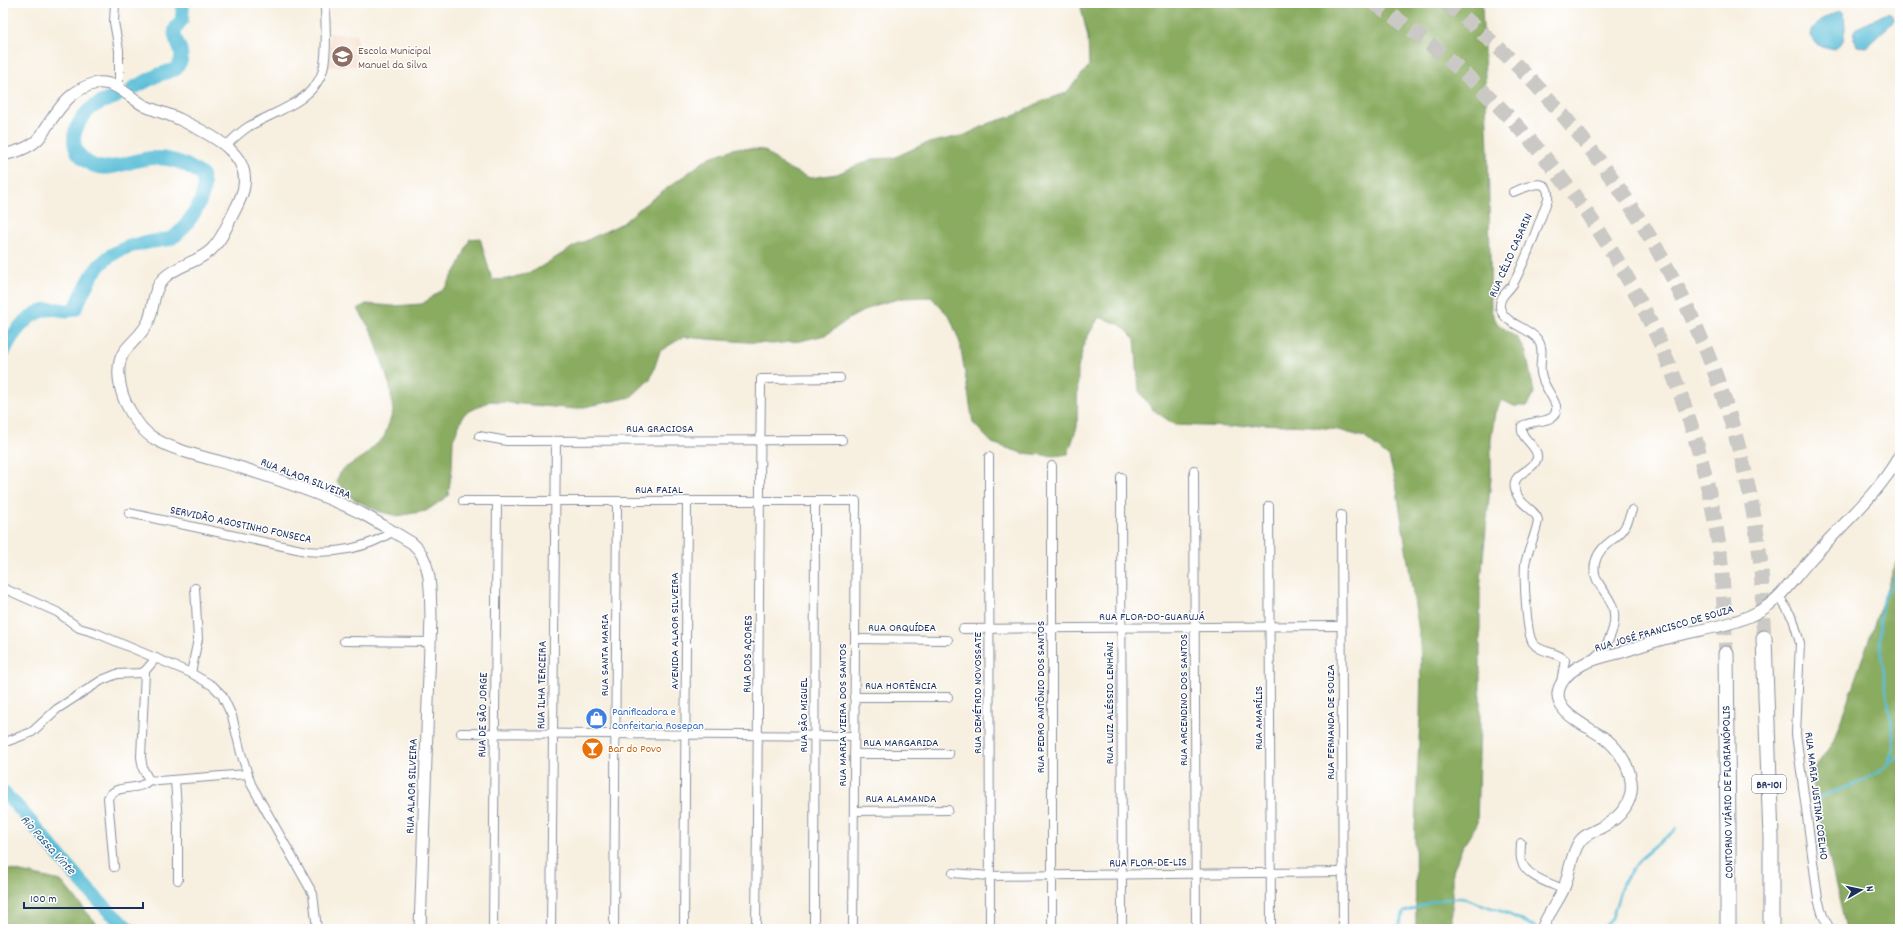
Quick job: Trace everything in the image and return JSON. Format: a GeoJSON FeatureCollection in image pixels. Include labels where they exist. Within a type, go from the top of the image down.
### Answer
{"type":"FeatureCollection","features":[{"type":"Feature","properties":{"kind":"highway","name":"BR-101"},"geometry":{"type":"LineString","coordinates":[[1764,638],[1771,838],[1771,929]]}},
{"type":"Feature","properties":{"kind":"highway","name":"CONTORNO VIÁRIO DE FLORIANÓPOLIS"},"geometry":{"type":"LineString","coordinates":[[1726,654],[1728,929]]}},
{"type":"Feature","properties":{"kind":"street"},"geometry":{"type":"LineString","coordinates":[[116,3],[114,22],[119,50],[119,89]]}},
{"type":"Feature","properties":{"kind":"street"},"geometry":{"type":"LineString","coordinates":[[3,155],[29,146],[39,139],[58,110],[72,94],[82,88],[98,83],[109,84],[146,106],[174,117],[227,145],[248,128],[309,93],[317,84],[323,70],[325,54],[325,3]]}},
{"type":"Feature","properties":{"kind":"street","name":"RUA ALAOR SILVEIRA"},"geometry":{"type":"LineString","coordinates":[[227,145],[239,163],[243,174],[244,185],[240,200],[224,232],[209,252],[193,262],[169,273],[161,281],[157,288],[146,327],[123,353],[119,362],[119,383],[128,408],[142,428],[153,438],[164,444],[243,468],[347,507],[362,514],[418,548],[426,563],[430,592],[430,642],[420,929]]}},
{"type":"Feature","properties":{"kind":"street","name":"RUA CÉLIO CASARIN"},"geometry":{"type":"LineString","coordinates":[[1513,192],[1541,184],[1546,186],[1549,191],[1548,199],[1523,262],[1512,285],[1502,296],[1500,301],[1501,309],[1507,319],[1534,335],[1539,342],[1542,350],[1540,371],[1542,379],[1555,402],[1557,411],[1555,416],[1549,419],[1526,423],[1522,426],[1523,434],[1536,453],[1537,458],[1535,462],[1515,480],[1514,488],[1520,502],[1534,513],[1538,520],[1525,565],[1525,583],[1531,639],[1538,647],[1559,655],[1564,660],[1560,685]]}},
{"type":"Feature","properties":{"kind":"street","name":"RUA DOS AÇORES"},"geometry":{"type":"LineString","coordinates":[[756,929],[761,379],[840,378]]}},
{"type":"Feature","properties":{"kind":"street","name":"RUA GRACIOSA"},"geometry":{"type":"LineString","coordinates":[[479,436],[496,440],[556,441],[842,440]]}},
{"type":"Feature","properties":{"kind":"street","name":"RUA ILHA TERCEIRA"},"geometry":{"type":"LineString","coordinates":[[551,929],[556,441]]}},
{"type":"Feature","properties":{"kind":"street","name":"RUA JOSÉ FRANCISCO DE SOUZA"},"geometry":{"type":"LineString","coordinates":[[1560,685],[1569,673],[1590,662],[1676,636],[1732,623],[1762,609],[1779,596],[1808,562],[1870,498],[1893,468],[1900,455]]}},
{"type":"Feature","properties":{"kind":"street","name":"RUA DEMÉTRIO NOVOSSATE"},"geometry":{"type":"LineString","coordinates":[[989,457],[990,929]]}},
{"type":"Feature","properties":{"kind":"street","name":"RUA PEDRO ANTÔNIO DOS SANTOS"},"geometry":{"type":"LineString","coordinates":[[1052,466],[1052,929]]}},
{"type":"Feature","properties":{"kind":"street","name":"RUA ARCENDINO DOS SANTOS"},"geometry":{"type":"LineString","coordinates":[[1194,470],[1196,929]]}},
{"type":"Feature","properties":{"kind":"street","name":"RUA LUIZ ALÉSSIO LENHÂNI"},"geometry":{"type":"LineString","coordinates":[[1121,477],[1122,929]]}},
{"type":"Feature","properties":{"kind":"street","name":"RUA FAIAL"},"geometry":{"type":"LineString","coordinates":[[463,501],[856,501]]}},
{"type":"Feature","properties":{"kind":"street","name":"RUA DE SÃO JORGE"},"geometry":{"type":"LineString","coordinates":[[493,929],[496,501]]}},
{"type":"Feature","properties":{"kind":"street","name":"RUA SANTA MARIA"},"geometry":{"type":"LineString","coordinates":[[614,929],[617,501]]}},
{"type":"Feature","properties":{"kind":"street","name":"AVENIDA ALAOR SILVEIRA"},"geometry":{"type":"LineString","coordinates":[[684,929],[687,501]]}},
{"type":"Feature","properties":{"kind":"street","name":"RUA SÃO MIGUEL"},"geometry":{"type":"LineString","coordinates":[[814,929],[815,501]]}},
{"type":"Feature","properties":{"kind":"street","name":"RUA MARIA VIEIRA DOS SANTOS"},"geometry":{"type":"LineString","coordinates":[[853,929],[856,501]]}},
{"type":"Feature","properties":{"kind":"street","name":"RUA AMARÍLIS"},"geometry":{"type":"LineString","coordinates":[[1269,506],[1271,929]]}},
{"type":"Feature","properties":{"kind":"street"},"geometry":{"type":"LineString","coordinates":[[1590,662],[1607,645],[1615,619],[1612,604],[1596,579],[1595,565],[1603,547],[1623,530],[1632,510]]}},
{"type":"Feature","properties":{"kind":"street","name":"SERVIDÃO AGOSTINHO FONSECA"},"geometry":{"type":"LineString","coordinates":[[129,513],[306,552],[319,553],[357,547],[392,532]]}},
{"type":"Feature","properties":{"kind":"street","name":"RUA FERNANDA DE SOUZA"},"geometry":{"type":"LineString","coordinates":[[1341,515],[1343,929]]}},
{"type":"Feature","properties":{"kind":"street"},"geometry":{"type":"LineString","coordinates":[[3,588],[57,612],[79,628],[96,633],[191,673],[213,686],[228,705],[247,774],[258,800],[296,862],[313,894],[317,929]]}},
{"type":"Feature","properties":{"kind":"street"},"geometry":{"type":"LineString","coordinates":[[191,673],[198,639],[194,588]]}},
{"type":"Feature","properties":{"kind":"street","name":"RUA MARIA JUSTINA COELHO"},"geometry":{"type":"LineString","coordinates":[[1779,596],[1794,619],[1800,643],[1796,734],[1818,899],[1823,916],[1830,929]]}},
{"type":"Feature","properties":{"kind":"street","name":"RUA FLOR-DO-GUARUJÁ"},"geometry":{"type":"LineString","coordinates":[[963,629],[1341,626]]}},
{"type":"Feature","properties":{"kind":"street","name":"RUA ORQUÍDEA"},"geometry":{"type":"LineString","coordinates":[[855,639],[948,640]]}},
{"type":"Feature","properties":{"kind":"street"},"geometry":{"type":"LineString","coordinates":[[344,641],[430,642]]}},
{"type":"Feature","properties":{"kind":"street"},"geometry":{"type":"LineString","coordinates":[[3,743],[32,732],[57,709],[107,678],[117,674],[141,673],[145,671],[156,658]]}},
{"type":"Feature","properties":{"kind":"street"},"geometry":{"type":"LineString","coordinates":[[145,671],[141,757],[142,769],[149,780]]}},
{"type":"Feature","properties":{"kind":"street"},"geometry":{"type":"LineString","coordinates":[[1542,929],[1563,889],[1580,841],[1608,824],[1622,812],[1630,799],[1632,783],[1626,764],[1609,742],[1566,713],[1560,705],[1560,685]]}},
{"type":"Feature","properties":{"kind":"street","name":"RUA HORTÊNCIA"},"geometry":{"type":"LineString","coordinates":[[854,697],[948,697]]}},
{"type":"Feature","properties":{"kind":"street"},"geometry":{"type":"LineString","coordinates":[[461,733],[854,736]]}},
{"type":"Feature","properties":{"kind":"street","name":"RUA MARGARIDA"},"geometry":{"type":"LineString","coordinates":[[854,754],[949,754]]}},
{"type":"Feature","properties":{"kind":"street"},"geometry":{"type":"LineString","coordinates":[[149,780],[159,781],[247,774]]}},
{"type":"Feature","properties":{"kind":"street"},"geometry":{"type":"LineString","coordinates":[[114,867],[107,804],[108,798],[115,790],[140,786],[146,784],[149,780]]}},
{"type":"Feature","properties":{"kind":"street"},"geometry":{"type":"LineString","coordinates":[[175,780],[178,822],[178,880]]}},
{"type":"Feature","properties":{"kind":"street","name":"RUA ALAMANDA"},"geometry":{"type":"LineString","coordinates":[[854,811],[948,810]]}},
{"type":"Feature","properties":{"kind":"street"},"geometry":{"type":"LineString","coordinates":[[1521,843],[1521,860],[1524,867],[1537,877],[1563,889]]}},
{"type":"Feature","properties":{"kind":"street","name":"RUA FLOR-DE-LIS"},"geometry":{"type":"LineString","coordinates":[[953,873],[989,876],[1343,872]]}},
{"type":"Feature","properties":{"kind":"shaded area","name":"Escola Municipal Manuel da Silva"},"geometry":{"type":"Polygon","coordinates":[[[329,33],[357,35],[357,66],[327,67],[330,48],[329,33]]]}},
{"type":"Feature","properties":{"kind":"green space"},"geometry":{"type":"Polygon","coordinates":[[[1080,3],[1482,3],[1488,151],[1491,310],[1497,323],[1518,339],[1526,352],[1534,393],[1527,406],[1514,406],[1502,400],[1495,412],[1491,440],[1491,478],[1480,590],[1480,724],[1477,824],[1462,848],[1452,874],[1452,929],[1416,929],[1415,828],[1421,660],[1419,632],[1396,484],[1389,457],[1364,437],[1338,430],[1311,426],[1260,424],[1231,427],[1175,425],[1152,409],[1139,391],[1135,339],[1121,325],[1099,317],[1085,341],[1078,368],[1077,427],[1068,454],[1055,456],[1022,453],[992,443],[973,423],[960,343],[950,317],[931,297],[903,298],[875,305],[850,318],[826,335],[800,341],[772,344],[683,337],[660,351],[651,378],[631,397],[575,409],[490,401],[464,414],[453,440],[452,469],[448,496],[426,511],[397,516],[378,511],[352,498],[336,481],[342,470],[365,455],[384,437],[393,412],[390,386],[373,334],[358,309],[366,304],[394,306],[422,304],[445,288],[459,265],[470,239],[480,238],[492,280],[508,279],[534,271],[573,247],[623,223],[644,205],[710,157],[736,148],[764,150],[785,167],[810,178],[837,174],[872,159],[893,158],[924,144],[965,135],[990,123],[1016,115],[1040,102],[1066,93],[1089,66],[1088,38],[1080,3]]]}},
{"type":"Feature","properties":{"kind":"green space"},"geometry":{"type":"Polygon","coordinates":[[[1900,551],[1900,929],[1846,929],[1810,775],[1833,742],[1900,551]]]}},
{"type":"Feature","properties":{"kind":"green space"},"geometry":{"type":"Polygon","coordinates":[[[3,868],[61,881],[101,929],[3,929],[3,868]]]}},
{"type":"Feature","properties":{"kind":"water"},"geometry":{"type":"Polygon","coordinates":[[[1841,11],[1844,13],[1845,28],[1843,41],[1834,49],[1818,45],[1810,36],[1814,27],[1826,17],[1841,11]]]}},
{"type":"Feature","properties":{"kind":"water"},"geometry":{"type":"Polygon","coordinates":[[[1889,12],[1894,18],[1893,22],[1866,47],[1856,46],[1854,40],[1855,29],[1889,12]]]}},
{"type":"Feature","properties":{"kind":"waterway","name":"Rio Passa Vinte"},"geometry":{"type":"LineString","coordinates":[[133,88],[158,75],[176,69],[181,60],[181,54],[176,40],[175,31],[182,20],[183,3]]}},
{"type":"Feature","properties":{"kind":"waterway","name":"Rio Passa Vinte"},"geometry":{"type":"LineString","coordinates":[[3,353],[11,338],[30,317],[45,310],[54,309],[67,311],[75,309],[92,275],[99,266],[115,253],[132,246],[170,239],[176,235],[193,215],[201,199],[204,184],[202,175],[181,163],[164,159],[146,158],[106,168],[96,167],[87,162],[78,153],[74,144],[74,137],[84,115],[98,104],[116,97]]}},
{"type":"Feature","properties":{"kind":"waterway"},"geometry":{"type":"LineString","coordinates":[[1889,762],[1894,742],[1880,647],[1880,620],[1883,599],[1900,569]]}},
{"type":"Feature","properties":{"kind":"waterway"},"geometry":{"type":"LineString","coordinates":[[1818,797],[1854,785],[1878,772],[1900,754]]}},
{"type":"Feature","properties":{"kind":"waterway","name":"Rio Passa Vinte"},"geometry":{"type":"LineString","coordinates":[[3,792],[22,811],[100,903],[129,929]]}},
{"type":"Feature","properties":{"kind":"waterway"},"geometry":{"type":"LineString","coordinates":[[1601,929],[1612,918],[1623,882],[1641,858],[1676,829]]}},
{"type":"Feature","properties":{"kind":"waterway"},"geometry":{"type":"LineString","coordinates":[[1397,929],[1404,912],[1434,901],[1461,897],[1506,913],[1536,927]]}},
{"type":"Feature","properties":{"kind":"tunnel"},"geometry":{"type":"LineString","coordinates":[[1374,3],[1441,53],[1501,109],[1556,171],[1604,238],[1644,310],[1677,385],[1702,464],[1721,560],[1726,654]]}},
{"type":"Feature","properties":{"kind":"tunnel"},"geometry":{"type":"LineString","coordinates":[[1446,3],[1507,56],[1563,115],[1613,180],[1657,249],[1694,322],[1724,398],[1746,477],[1760,557],[1764,638]]}},
{"type":"Feature","properties":{"kind":"place","name":"Escola Municipal Manuel da Silva"},"geometry":{"type":"Point","coordinates":[343,57]}},
{"type":"Feature","properties":{"kind":"place","name":"Panificadora e Confeitaria Rosepan"},"geometry":{"type":"Point","coordinates":[596,718]}},
{"type":"Feature","properties":{"kind":"place","name":"Bar do Povo"},"geometry":{"type":"Point","coordinates":[593,748]}}]}
